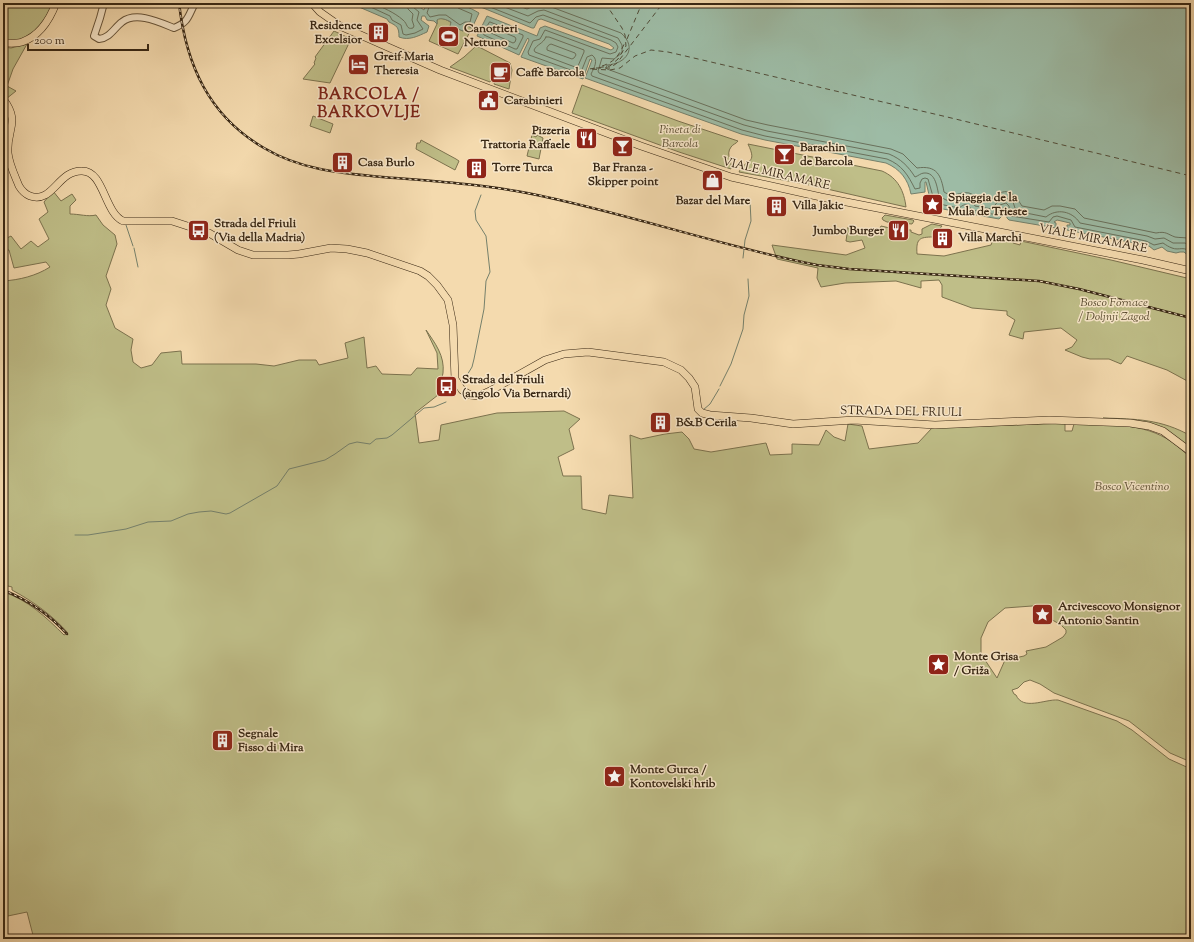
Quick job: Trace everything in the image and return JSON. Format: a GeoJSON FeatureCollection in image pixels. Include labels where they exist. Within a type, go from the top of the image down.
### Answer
{"type":"FeatureCollection","features":[{"type":"Feature","properties":{"kind":"main road"},"geometry":{"type":"LineString","coordinates":[[3,43],[21,42],[34,34],[48,20],[56,3]]}},
{"type":"Feature","properties":{"kind":"main road","name":"VIALE MIRAMARE"},"geometry":{"type":"LineString","coordinates":[[312,3],[320,12],[340,26],[440,70],[641,146],[731,177],[1191,271]]}},
{"type":"Feature","properties":{"kind":"main road","name":"STRADA DEL FRIULI"},"geometry":{"type":"LineString","coordinates":[[3,99],[10,109],[12,119],[8,146],[9,158],[21,190],[28,195],[36,198],[45,195],[66,175],[75,171],[85,171],[90,172],[95,177],[114,212],[123,221],[172,221],[209,233],[238,250],[253,255],[299,254],[332,248],[347,249],[367,253],[424,274],[441,289],[450,305],[454,337],[455,379],[462,390],[474,396],[479,396],[490,391],[545,360],[569,353],[588,352],[649,359],[669,364],[681,370],[695,387],[698,409],[702,413],[710,415],[751,418],[793,424],[854,420],[934,425],[1049,420],[1130,423],[1149,426],[1163,431],[1191,452]]}},
{"type":"Feature","properties":{"kind":"street"},"geometry":{"type":"LineString","coordinates":[[104,3],[94,36],[99,39],[106,37],[126,20],[143,17],[174,28],[186,22],[195,3]]}},
{"type":"Feature","properties":{"kind":"green space"},"geometry":{"type":"Polygon","coordinates":[[[3,3],[54,3],[41,24],[33,33],[20,40],[3,42],[3,3]]]}},
{"type":"Feature","properties":{"kind":"green space","name":"Canottieri Nettuno"},"geometry":{"type":"Polygon","coordinates":[[[439,18],[447,20],[453,26],[463,31],[466,25],[472,28],[458,54],[429,41],[439,18]]]}},
{"type":"Feature","properties":{"kind":"green space"},"geometry":{"type":"Polygon","coordinates":[[[334,31],[353,40],[350,41],[330,83],[303,79],[315,64],[315,57],[334,31]]]}},
{"type":"Feature","properties":{"kind":"green space"},"geometry":{"type":"Polygon","coordinates":[[[27,44],[13,69],[7,86],[16,91],[6,99],[3,95],[3,47],[11,48],[27,44]]]}},
{"type":"Feature","properties":{"kind":"green space"},"geometry":{"type":"Polygon","coordinates":[[[475,47],[479,47],[510,63],[512,70],[509,89],[494,84],[495,81],[491,80],[490,82],[450,67],[475,47]]]}},
{"type":"Feature","properties":{"kind":"green space","name":"Pineta di Barcola"},"geometry":{"type":"Polygon","coordinates":[[[582,85],[678,121],[738,141],[729,150],[731,169],[679,152],[572,113],[582,85]]]}},
{"type":"Feature","properties":{"kind":"green space"},"geometry":{"type":"Polygon","coordinates":[[[313,116],[333,124],[330,133],[310,126],[313,116]]]}},
{"type":"Feature","properties":{"kind":"green space"},"geometry":{"type":"Polygon","coordinates":[[[532,135],[536,137],[537,135],[543,138],[539,159],[527,156],[532,135]]]}},
{"type":"Feature","properties":{"kind":"green space"},"geometry":{"type":"Polygon","coordinates":[[[421,140],[459,161],[455,170],[416,149],[417,143],[420,143],[421,140]]]}},
{"type":"Feature","properties":{"kind":"green space"},"geometry":{"type":"Polygon","coordinates":[[[748,144],[882,171],[892,177],[902,190],[906,207],[805,184],[739,172],[750,161],[752,155],[748,144]]]}},
{"type":"Feature","properties":{"kind":"green space","name":"Bosco Vicentino"},"geometry":{"type":"Polygon","coordinates":[[[53,191],[61,201],[72,194],[76,200],[70,206],[70,214],[90,216],[96,215],[103,225],[115,235],[117,244],[106,276],[111,289],[106,305],[115,328],[133,339],[131,350],[133,362],[141,368],[152,365],[161,353],[181,351],[182,364],[256,364],[274,366],[299,360],[316,360],[319,365],[348,358],[345,343],[364,337],[367,368],[376,366],[382,374],[411,375],[417,368],[438,369],[437,353],[426,330],[441,355],[443,373],[438,395],[415,413],[419,443],[439,440],[441,425],[497,413],[564,411],[580,419],[569,429],[574,449],[558,457],[563,476],[581,476],[582,509],[606,514],[609,495],[633,498],[630,435],[641,439],[682,432],[689,439],[694,449],[711,452],[766,443],[770,455],[792,454],[792,444],[819,445],[826,430],[834,437],[845,441],[848,424],[862,426],[869,449],[918,443],[932,428],[1065,423],[1065,431],[1072,431],[1074,424],[1125,426],[1149,431],[1172,442],[1191,458],[1191,594],[1189,594],[1191,598],[1191,762],[1170,753],[1129,721],[1054,693],[1040,684],[1030,680],[1012,690],[1019,700],[1024,702],[1035,703],[1058,700],[1117,721],[1132,730],[1169,759],[1191,769],[1191,939],[34,939],[27,912],[3,917],[3,592],[28,604],[44,616],[64,635],[68,633],[56,620],[28,599],[12,590],[12,587],[3,587],[3,309],[6,306],[5,299],[3,297],[3,281],[27,277],[50,267],[46,262],[14,268],[9,250],[3,250],[3,240],[11,236],[21,249],[31,241],[38,247],[49,239],[39,219],[48,212],[44,202],[53,191]],[[1032,606],[1005,608],[988,622],[981,638],[981,654],[997,678],[1005,660],[1024,656],[1027,654],[1026,651],[1046,647],[1063,637],[1066,633],[1066,630],[1061,625],[1049,618],[1042,607],[1032,606]]]}},
{"type":"Feature","properties":{"kind":"green space"},"geometry":{"type":"Polygon","coordinates":[[[885,215],[914,221],[912,224],[887,222],[882,218],[885,215]]]}},
{"type":"Feature","properties":{"kind":"green space","name":"Bosco Fornace / Doljnji Zagod"},"geometry":{"type":"Polygon","coordinates":[[[932,224],[942,226],[933,237],[922,238],[919,240],[917,245],[917,254],[944,256],[991,245],[994,237],[1014,240],[1013,243],[1020,245],[1021,241],[1191,279],[1191,383],[1167,370],[1127,356],[1121,364],[1109,359],[1090,359],[1082,357],[1065,350],[1072,347],[1077,340],[1061,328],[1024,332],[1023,339],[1009,335],[1015,320],[1007,315],[1007,311],[972,308],[942,297],[942,285],[939,280],[921,281],[921,288],[896,281],[845,283],[821,287],[817,278],[818,268],[777,259],[772,245],[846,255],[865,248],[862,240],[850,242],[846,241],[848,227],[858,229],[858,233],[867,234],[869,231],[878,233],[881,226],[894,229],[894,234],[903,234],[903,230],[911,230],[911,232],[919,235],[922,234],[922,229],[932,224]]]}},
{"type":"Feature","properties":{"kind":"green space"},"geometry":{"type":"Polygon","coordinates":[[[1103,418],[1148,421],[1169,426],[1191,436],[1191,449],[1139,421],[1103,418]]]}},
{"type":"Feature","properties":{"kind":"water"},"geometry":{"type":"Polygon","coordinates":[[[358,3],[414,3],[424,10],[425,7],[421,3],[451,3],[464,6],[479,13],[472,28],[466,25],[463,31],[450,26],[451,22],[446,20],[439,19],[437,20],[437,24],[434,21],[427,20],[425,16],[422,16],[421,20],[429,26],[427,32],[413,38],[403,38],[399,37],[397,27],[387,19],[359,7],[358,3]]]}},
{"type":"Feature","properties":{"kind":"water"},"geometry":{"type":"Polygon","coordinates":[[[471,3],[1191,3],[1191,258],[1184,252],[1176,253],[1167,251],[1162,247],[1154,250],[1145,245],[1067,230],[1067,225],[1070,225],[1070,223],[1057,220],[1054,222],[1056,223],[1056,228],[1009,220],[1007,218],[1005,207],[1003,208],[1003,215],[999,219],[966,213],[966,208],[964,208],[964,213],[943,209],[931,203],[926,182],[925,192],[911,194],[903,175],[891,165],[886,163],[741,134],[585,78],[592,60],[590,59],[583,79],[521,57],[529,40],[528,38],[519,55],[477,36],[487,16],[537,36],[540,28],[545,26],[611,50],[614,48],[609,44],[541,19],[538,20],[534,28],[532,28],[471,3]]]}},
{"type":"Feature","properties":{"kind":"waterway"},"geometry":{"type":"LineString","coordinates":[[464,380],[472,367],[474,359],[484,309],[486,281],[490,272],[486,236],[476,220],[475,211],[481,195]]}},
{"type":"Feature","properties":{"kind":"waterway"},"geometry":{"type":"LineString","coordinates":[[743,258],[745,240],[751,221],[750,201]]}},
{"type":"Feature","properties":{"kind":"waterway"},"geometry":{"type":"LineString","coordinates":[[126,225],[133,246]]}},
{"type":"Feature","properties":{"kind":"waterway"},"geometry":{"type":"LineString","coordinates":[[134,248],[138,267]]}},
{"type":"Feature","properties":{"kind":"waterway"},"geometry":{"type":"LineString","coordinates":[[720,386],[731,364],[743,329],[744,315],[749,296],[748,279]]}},
{"type":"Feature","properties":{"kind":"waterway"},"geometry":{"type":"LineString","coordinates":[[703,410],[710,404],[719,389]]}},
{"type":"Feature","properties":{"kind":"waterway"},"geometry":{"type":"LineString","coordinates":[[75,535],[88,535],[126,529],[148,522],[171,521],[188,514],[199,512],[211,511],[226,514],[230,513],[277,486],[289,469],[325,460],[349,444],[357,442],[370,444],[376,439],[387,438],[424,408],[434,407],[446,402]]}},
{"type":"Feature","properties":{"kind":"ferry route"},"geometry":{"type":"LineString","coordinates":[[605,3],[622,28],[625,35],[626,46],[618,59],[610,66],[589,69],[610,70],[620,68],[635,56],[651,50],[668,52],[1191,176]]}},
{"type":"Feature","properties":{"kind":"ferry route"},"geometry":{"type":"LineString","coordinates":[[627,39],[642,3]]}},
{"type":"Feature","properties":{"kind":"ferry route"},"geometry":{"type":"LineString","coordinates":[[596,68],[610,68],[617,63],[663,3]]}},
{"type":"Feature","properties":{"kind":"ferry route"},"geometry":{"type":"LineString","coordinates":[[602,66],[616,57],[625,42]]}},
{"type":"Feature","properties":{"kind":"railway"},"geometry":{"type":"LineString","coordinates":[[179,3],[182,26],[194,68],[204,87],[228,121],[264,148],[307,166],[351,174],[437,181],[527,193],[817,265],[849,269],[1039,281],[1079,289],[1191,318]]}},
{"type":"Feature","properties":{"kind":"railway"},"geometry":{"type":"LineString","coordinates":[[3,590],[38,608],[67,634]]}},
{"type":"Feature","properties":{"kind":"place","name":"Residence Excelsior"},"geometry":{"type":"Point","coordinates":[378,33]}},
{"type":"Feature","properties":{"kind":"place","name":"Canottieri Nettuno"},"geometry":{"type":"Point","coordinates":[449,36]}},
{"type":"Feature","properties":{"kind":"place","name":"Greif Maria Theresia"},"geometry":{"type":"Point","coordinates":[358,64]}},
{"type":"Feature","properties":{"kind":"place","name":"Caffè Barcola"},"geometry":{"type":"Point","coordinates":[501,73]}},
{"type":"Feature","properties":{"kind":"place","name":"Carabinieri"},"geometry":{"type":"Point","coordinates":[489,101]}},
{"type":"Feature","properties":{"kind":"place","name":"Pizzeria Trattoria Raffaele"},"geometry":{"type":"Point","coordinates":[586,138]}},
{"type":"Feature","properties":{"kind":"place","name":"Bar Franza - Skipper point"},"geometry":{"type":"Point","coordinates":[623,147]}},
{"type":"Feature","properties":{"kind":"place","name":"Barachin de Barcola"},"geometry":{"type":"Point","coordinates":[784,155]}},
{"type":"Feature","properties":{"kind":"place","name":"Casa Burlo"},"geometry":{"type":"Point","coordinates":[343,163]}},
{"type":"Feature","properties":{"kind":"place","name":"Torre Turca"},"geometry":{"type":"Point","coordinates":[477,168]}},
{"type":"Feature","properties":{"kind":"place","name":"Bazar del Mare"},"geometry":{"type":"Point","coordinates":[713,180]}},
{"type":"Feature","properties":{"kind":"place","name":"Spiaggia de la Mula de Trieste"},"geometry":{"type":"Point","coordinates":[932,205]}},
{"type":"Feature","properties":{"kind":"place","name":"Villa Jakic"},"geometry":{"type":"Point","coordinates":[776,206]}},
{"type":"Feature","properties":{"kind":"place","name":"Strada del Friuli (Via della Madria)"},"geometry":{"type":"Point","coordinates":[198,231]}},
{"type":"Feature","properties":{"kind":"place","name":"Jumbo Burger"},"geometry":{"type":"Point","coordinates":[899,231]}},
{"type":"Feature","properties":{"kind":"place","name":"Villa Marchi"},"geometry":{"type":"Point","coordinates":[943,238]}},
{"type":"Feature","properties":{"kind":"place","name":"Strada del Friuli (angolo Via Bernardi)"},"geometry":{"type":"Point","coordinates":[447,387]}},
{"type":"Feature","properties":{"kind":"place","name":"B&B Cerila"},"geometry":{"type":"Point","coordinates":[660,423]}},
{"type":"Feature","properties":{"kind":"place","name":"Arcivescovo Monsignor Antonio Santin"},"geometry":{"type":"Point","coordinates":[1042,614]}},
{"type":"Feature","properties":{"kind":"place","name":"Monte Grisa / Griža"},"geometry":{"type":"Point","coordinates":[938,664]}},
{"type":"Feature","properties":{"kind":"place","name":"Segnale Fisso di Mira"},"geometry":{"type":"Point","coordinates":[222,741]}},
{"type":"Feature","properties":{"kind":"place","name":"Monte Gurca / Kontovelski hrib"},"geometry":{"type":"Point","coordinates":[614,777]}},
{"type":"Feature","properties":{"kind":"district","name":"BARCOLA / BARKOVLJE"},"geometry":{"type":"Point","coordinates":[369,104]}}]}
